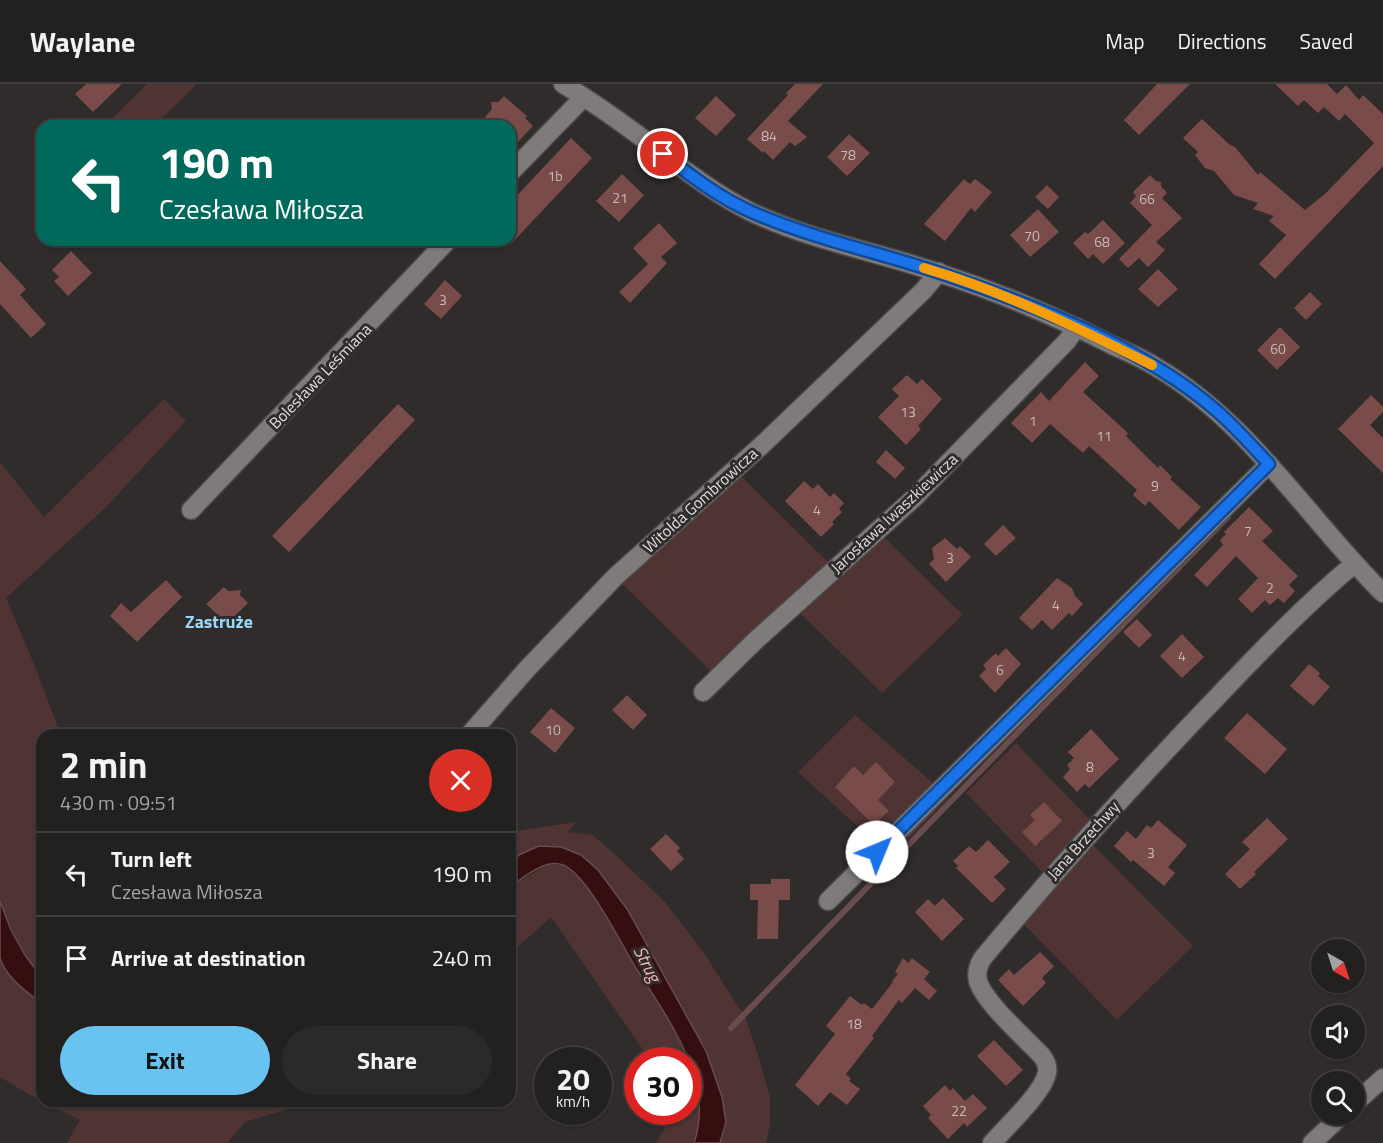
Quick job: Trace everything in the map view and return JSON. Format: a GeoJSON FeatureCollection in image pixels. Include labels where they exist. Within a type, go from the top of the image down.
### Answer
{"type":"FeatureCollection","features":[{"type":"Feature","properties":{"kind":"street"},"geometry":{"type":"LineString","coordinates":[[563,84],[642,138],[690,175],[753,213],[805,232],[939,272],[1077,327],[1156,367],[1218,412],[1269,464],[1354,564],[1383,592]]}},
{"type":"Feature","properties":{"kind":"street"},"geometry":{"type":"LineString","coordinates":[[516,167],[584,97]]}},
{"type":"Feature","properties":{"kind":"street","name":"Bolesława Leśmiana"},"geometry":{"type":"LineString","coordinates":[[191,510],[442,246]]}},
{"type":"Feature","properties":{"kind":"street","name":"Witolda Gombrowicza"},"geometry":{"type":"LineString","coordinates":[[474,729],[527,669],[615,578],[762,444],[923,291],[939,272]]}},
{"type":"Feature","properties":{"kind":"street","name":"Jarosława Iwaszkiewicza"},"geometry":{"type":"LineString","coordinates":[[703,692],[756,640],[914,498],[1077,327]]}},
{"type":"Feature","properties":{"kind":"street"},"geometry":{"type":"LineString","coordinates":[[828,901],[1269,464]]}},
{"type":"Feature","properties":{"kind":"street","name":"Jana Brzechwy"},"geometry":{"type":"LineString","coordinates":[[992,1143],[1039,1089],[1047,1071],[1046,1062],[1042,1056],[982,991],[977,970],[981,959],[1093,828],[1174,741],[1276,636],[1354,564]]}},
{"type":"Feature","properties":{"kind":"street"},"geometry":{"type":"LineString","coordinates":[[1365,1094],[1383,1078]]}},
{"type":"Feature","properties":{"kind":"street"},"geometry":{"type":"LineString","coordinates":[[1312,1143],[1331,1125]]}},
{"type":"Feature","properties":{"kind":"shaded area"},"geometry":{"type":"Polygon","coordinates":[[[147,84],[197,84],[160,120],[110,120],[147,84]]]}},
{"type":"Feature","properties":{"kind":"shaded area"},"geometry":{"type":"Polygon","coordinates":[[[164,399],[186,421],[105,508],[6,598],[59,729],[36,729],[36,970],[8,922],[0,901],[0,462],[44,517],[164,399]]]}},
{"type":"Feature","properties":{"kind":"shaded area"},"geometry":{"type":"Polygon","coordinates":[[[735,470],[828,562],[712,672],[617,579],[735,470]]]}},
{"type":"Feature","properties":{"kind":"shaded area"},"geometry":{"type":"Polygon","coordinates":[[[882,535],[963,615],[882,693],[797,610],[882,535]]]}},
{"type":"Feature","properties":{"kind":"shaded area"},"geometry":{"type":"Polygon","coordinates":[[[855,715],[949,797],[891,857],[798,772],[855,715]]]}},
{"type":"Feature","properties":{"kind":"shaded area"},"geometry":{"type":"Polygon","coordinates":[[[1016,743],[1092,822],[1045,875],[966,793],[1016,743]]]}},
{"type":"Feature","properties":{"kind":"shaded area"},"geometry":{"type":"Polygon","coordinates":[[[576,822],[568,832],[593,835],[665,902],[704,953],[746,1019],[770,1097],[770,1125],[766,1143],[720,1143],[726,1122],[722,1097],[706,1051],[627,909],[581,856],[516,861],[516,831],[576,822]]]}},
{"type":"Feature","properties":{"kind":"shaded area"},"geometry":{"type":"Polygon","coordinates":[[[1090,842],[1193,946],[1117,1020],[1020,920],[1090,842]]]}},
{"type":"Feature","properties":{"kind":"shaded area"},"geometry":{"type":"Polygon","coordinates":[[[547,865],[559,865],[577,876],[597,899],[682,1047],[641,1047],[551,917],[516,949],[516,883],[547,865]]]}},
{"type":"Feature","properties":{"kind":"shaded area"},"geometry":{"type":"Polygon","coordinates":[[[0,957],[18,983],[36,999],[36,1098],[0,1077],[0,957]]]}},
{"type":"Feature","properties":{"kind":"shaded area"},"geometry":{"type":"Polygon","coordinates":[[[54,1107],[295,1107],[245,1122],[227,1143],[67,1143],[80,1120],[54,1107]]]}},
{"type":"Feature","properties":{"kind":"shaded area"},"geometry":{"type":"Polygon","coordinates":[[[666,1125],[698,1125],[694,1143],[656,1143],[666,1125]]]}},
{"type":"Feature","properties":{"kind":"water","name":"Strug"},"geometry":{"type":"Polygon","coordinates":[[[539,846],[561,847],[581,855],[598,870],[627,909],[706,1051],[722,1097],[726,1122],[720,1143],[694,1143],[698,1125],[702,1125],[702,1047],[683,1047],[603,911],[573,871],[563,865],[549,864],[516,883],[516,858],[539,846]]]}},
{"type":"Feature","properties":{"kind":"water"},"geometry":{"type":"Polygon","coordinates":[[[0,901],[11,930],[36,970],[36,998],[17,984],[0,958],[0,901]]]}},
{"type":"Feature","properties":{"kind":"building"},"geometry":{"type":"Polygon","coordinates":[[[86,84],[122,84],[93,112],[75,94],[86,84]]]}},
{"type":"Feature","properties":{"kind":"building"},"geometry":{"type":"Polygon","coordinates":[[[795,84],[823,84],[788,121],[807,137],[795,146],[790,142],[773,160],[747,139],[788,95],[786,93],[795,84]]]}},
{"type":"Feature","properties":{"kind":"building"},"geometry":{"type":"Polygon","coordinates":[[[1157,84],[1190,84],[1139,135],[1124,120],[1157,84]]]}},
{"type":"Feature","properties":{"kind":"building"},"geometry":{"type":"Polygon","coordinates":[[[1275,84],[1327,84],[1337,94],[1346,85],[1359,100],[1363,95],[1383,114],[1383,166],[1275,279],[1259,264],[1286,235],[1269,221],[1274,216],[1253,209],[1258,203],[1234,195],[1214,171],[1205,168],[1195,155],[1198,152],[1183,138],[1202,119],[1235,147],[1258,175],[1260,172],[1305,210],[1326,193],[1374,143],[1345,114],[1339,121],[1324,107],[1318,113],[1304,100],[1298,106],[1275,84]]]}},
{"type":"Feature","properties":{"kind":"building"},"geometry":{"type":"Polygon","coordinates":[[[504,96],[527,116],[525,118],[533,126],[518,142],[516,140],[516,120],[488,120],[485,117],[492,109],[491,102],[498,102],[504,96]]]}},
{"type":"Feature","properties":{"kind":"building"},"geometry":{"type":"Polygon","coordinates":[[[716,96],[736,115],[716,136],[695,118],[716,96]]]}},
{"type":"Feature","properties":{"kind":"building"},"geometry":{"type":"Polygon","coordinates":[[[849,134],[870,153],[847,176],[827,157],[849,134]]]}},
{"type":"Feature","properties":{"kind":"building"},"geometry":{"type":"Polygon","coordinates":[[[571,138],[592,158],[516,239],[516,197],[571,138]]]}},
{"type":"Feature","properties":{"kind":"building"},"geometry":{"type":"Polygon","coordinates":[[[622,174],[644,195],[619,222],[596,201],[622,174]]]}},
{"type":"Feature","properties":{"kind":"building"},"geometry":{"type":"Polygon","coordinates":[[[1150,175],[1156,181],[1161,182],[1161,186],[1167,193],[1162,198],[1182,218],[1156,242],[1165,250],[1148,267],[1139,258],[1128,268],[1119,259],[1152,225],[1130,203],[1136,196],[1133,192],[1150,175]]]}},
{"type":"Feature","properties":{"kind":"building"},"geometry":{"type":"Polygon","coordinates":[[[964,179],[970,184],[975,179],[992,192],[975,212],[971,208],[945,241],[924,224],[964,179]]]}},
{"type":"Feature","properties":{"kind":"building"},"geometry":{"type":"Polygon","coordinates":[[[1047,185],[1059,197],[1048,209],[1035,197],[1047,185]]]}},
{"type":"Feature","properties":{"kind":"building"},"geometry":{"type":"Polygon","coordinates":[[[1038,209],[1059,232],[1030,257],[1010,235],[1038,209]]]}},
{"type":"Feature","properties":{"kind":"building"},"geometry":{"type":"Polygon","coordinates":[[[1103,220],[1125,243],[1103,264],[1093,254],[1088,259],[1073,243],[1085,232],[1088,234],[1103,220]]]}},
{"type":"Feature","properties":{"kind":"building"},"geometry":{"type":"Polygon","coordinates":[[[659,223],[677,243],[661,257],[667,263],[630,303],[619,292],[648,264],[633,248],[659,223]]]}},
{"type":"Feature","properties":{"kind":"building"},"geometry":{"type":"Polygon","coordinates":[[[71,251],[92,273],[68,296],[54,281],[59,277],[52,270],[71,251]]]}},
{"type":"Feature","properties":{"kind":"building"},"geometry":{"type":"Polygon","coordinates":[[[0,261],[26,289],[20,295],[46,324],[31,338],[0,304],[0,261]]]}},
{"type":"Feature","properties":{"kind":"building"},"geometry":{"type":"Polygon","coordinates":[[[1158,269],[1178,289],[1158,307],[1138,289],[1158,269]]]}},
{"type":"Feature","properties":{"kind":"building"},"geometry":{"type":"Polygon","coordinates":[[[445,280],[462,296],[441,319],[424,304],[445,280]]]}},
{"type":"Feature","properties":{"kind":"building"},"geometry":{"type":"Polygon","coordinates":[[[1310,292],[1322,304],[1306,320],[1294,308],[1310,292]]]}},
{"type":"Feature","properties":{"kind":"building"},"geometry":{"type":"Polygon","coordinates":[[[1280,327],[1300,347],[1277,370],[1257,350],[1280,327]]]}},
{"type":"Feature","properties":{"kind":"building"},"geometry":{"type":"Polygon","coordinates":[[[1085,362],[1099,376],[1083,392],[1128,433],[1126,436],[1158,468],[1160,465],[1172,477],[1170,479],[1201,507],[1179,530],[1149,501],[1145,506],[1133,495],[1137,490],[1089,446],[1083,453],[1050,424],[1032,443],[1011,423],[1041,392],[1049,401],[1085,362]]]}},
{"type":"Feature","properties":{"kind":"building"},"geometry":{"type":"Polygon","coordinates":[[[907,375],[917,384],[922,379],[942,399],[918,426],[921,429],[906,445],[878,417],[899,396],[892,389],[907,375]]]}},
{"type":"Feature","properties":{"kind":"building"},"geometry":{"type":"Polygon","coordinates":[[[1371,395],[1383,407],[1383,412],[1370,425],[1383,438],[1383,473],[1338,429],[1371,395]]]}},
{"type":"Feature","properties":{"kind":"building"},"geometry":{"type":"Polygon","coordinates":[[[398,404],[415,420],[289,552],[272,536],[398,404]]]}},
{"type":"Feature","properties":{"kind":"building"},"geometry":{"type":"Polygon","coordinates":[[[886,450],[905,468],[895,479],[876,462],[886,450]]]}},
{"type":"Feature","properties":{"kind":"building"},"geometry":{"type":"Polygon","coordinates":[[[804,481],[813,489],[818,484],[830,497],[834,493],[844,503],[839,509],[842,512],[832,522],[834,524],[821,537],[785,501],[804,481]]]}},
{"type":"Feature","properties":{"kind":"building"},"geometry":{"type":"Polygon","coordinates":[[[1249,507],[1273,531],[1262,541],[1298,576],[1289,585],[1295,591],[1284,603],[1278,598],[1270,605],[1265,600],[1252,613],[1238,599],[1258,578],[1236,556],[1207,587],[1194,575],[1223,545],[1220,540],[1226,534],[1224,532],[1249,507]]]}},
{"type":"Feature","properties":{"kind":"building"},"geometry":{"type":"Polygon","coordinates":[[[1003,525],[1016,538],[996,556],[984,544],[1003,525]]]}},
{"type":"Feature","properties":{"kind":"building"},"geometry":{"type":"Polygon","coordinates":[[[945,538],[957,549],[960,546],[971,557],[946,582],[929,564],[934,559],[932,548],[945,538]]]}},
{"type":"Feature","properties":{"kind":"building"},"geometry":{"type":"Polygon","coordinates":[[[1057,578],[1072,588],[1075,596],[1083,604],[1072,616],[1069,613],[1052,630],[1042,620],[1032,630],[1019,618],[1057,578]]]}},
{"type":"Feature","properties":{"kind":"building"},"geometry":{"type":"Polygon","coordinates":[[[166,580],[182,597],[137,642],[110,616],[121,603],[131,612],[166,580]]]}},
{"type":"Feature","properties":{"kind":"building"},"geometry":{"type":"Polygon","coordinates":[[[224,587],[228,591],[241,590],[240,595],[248,603],[227,624],[206,604],[224,587]]]}},
{"type":"Feature","properties":{"kind":"building"},"geometry":{"type":"Polygon","coordinates":[[[1137,619],[1152,635],[1139,648],[1123,632],[1137,619]]]}},
{"type":"Feature","properties":{"kind":"building"},"geometry":{"type":"Polygon","coordinates":[[[1182,634],[1204,657],[1182,678],[1160,656],[1182,634]]]}},
{"type":"Feature","properties":{"kind":"building"},"geometry":{"type":"Polygon","coordinates":[[[1006,648],[1021,664],[995,693],[979,676],[986,669],[983,665],[996,653],[998,656],[1006,648]]]}},
{"type":"Feature","properties":{"kind":"building"},"geometry":{"type":"Polygon","coordinates":[[[1309,664],[1320,673],[1318,676],[1330,687],[1313,706],[1290,686],[1309,664]]]}},
{"type":"Feature","properties":{"kind":"building"},"geometry":{"type":"Polygon","coordinates":[[[627,695],[647,715],[633,730],[612,710],[627,695]]]}},
{"type":"Feature","properties":{"kind":"building"},"geometry":{"type":"Polygon","coordinates":[[[551,708],[575,728],[555,753],[530,732],[551,708]]]}},
{"type":"Feature","properties":{"kind":"building"},"geometry":{"type":"Polygon","coordinates":[[[1247,713],[1287,749],[1265,774],[1224,738],[1247,713]]]}},
{"type":"Feature","properties":{"kind":"building"},"geometry":{"type":"Polygon","coordinates":[[[1091,729],[1119,759],[1089,788],[1085,784],[1077,792],[1063,777],[1070,769],[1067,765],[1074,758],[1068,752],[1091,729]]]}},
{"type":"Feature","properties":{"kind":"building"},"geometry":{"type":"Polygon","coordinates":[[[876,762],[895,782],[878,800],[889,811],[874,825],[835,787],[854,766],[863,775],[876,762]]]}},
{"type":"Feature","properties":{"kind":"building"},"geometry":{"type":"Polygon","coordinates":[[[1044,802],[1062,821],[1035,846],[1022,832],[1035,820],[1030,815],[1044,802]]]}},
{"type":"Feature","properties":{"kind":"building"},"geometry":{"type":"Polygon","coordinates":[[[1267,818],[1288,839],[1240,889],[1225,874],[1250,849],[1242,842],[1267,818]]]}},
{"type":"Feature","properties":{"kind":"building"},"geometry":{"type":"Polygon","coordinates":[[[1158,820],[1187,845],[1168,867],[1175,873],[1164,886],[1133,860],[1131,862],[1114,846],[1127,831],[1136,839],[1147,825],[1151,828],[1158,820]]]}},
{"type":"Feature","properties":{"kind":"building"},"geometry":{"type":"Polygon","coordinates":[[[666,834],[680,848],[677,851],[684,859],[671,871],[650,849],[666,834]]]}},
{"type":"Feature","properties":{"kind":"building"},"geometry":{"type":"Polygon","coordinates":[[[988,840],[1010,862],[994,877],[1006,889],[992,903],[956,868],[958,866],[953,861],[969,846],[976,852],[988,840]]]}},
{"type":"Feature","properties":{"kind":"building"},"geometry":{"type":"Polygon","coordinates":[[[771,879],[790,879],[790,900],[779,900],[778,939],[757,939],[758,900],[750,900],[750,884],[771,884],[771,879]]]}},
{"type":"Feature","properties":{"kind":"building"},"geometry":{"type":"Polygon","coordinates":[[[943,898],[964,919],[942,941],[915,912],[928,899],[935,906],[943,898]]]}},
{"type":"Feature","properties":{"kind":"building"},"geometry":{"type":"Polygon","coordinates":[[[1040,952],[1054,966],[1042,978],[1046,983],[1023,1006],[998,980],[1009,969],[1014,975],[1040,952]]]}},
{"type":"Feature","properties":{"kind":"building"},"geometry":{"type":"Polygon","coordinates":[[[903,958],[908,963],[912,958],[930,972],[924,979],[937,991],[929,1000],[915,988],[902,1003],[899,1000],[872,1036],[874,1038],[846,1074],[851,1079],[849,1081],[860,1089],[847,1105],[830,1092],[818,1106],[795,1085],[835,1034],[826,1026],[850,996],[872,1009],[898,974],[895,972],[903,958]]]}},
{"type":"Feature","properties":{"kind":"building"},"geometry":{"type":"Polygon","coordinates":[[[994,1040],[1023,1070],[1006,1086],[977,1056],[994,1040]]]}},
{"type":"Feature","properties":{"kind":"building"},"geometry":{"type":"Polygon","coordinates":[[[945,1085],[950,1091],[953,1088],[965,1101],[973,1094],[987,1108],[967,1127],[964,1123],[948,1139],[928,1118],[931,1115],[923,1106],[945,1085]]]}},
{"type":"Feature","properties":{"kind":"waterway"},"geometry":{"type":"LineString","coordinates":[[731,1028],[1228,517]]}},
{"type":"Feature","properties":{"kind":"slow traffic"},"geometry":{"type":"LineString","coordinates":[[924,268],[1077,327],[1152,365]]}},
{"type":"Feature","properties":{"kind":"district","name":"Zastruże"},"geometry":{"type":"Point","coordinates":[219,622]}},
{"type":"Feature","properties":{"kind":"route"},"geometry":{"type":"LineString","coordinates":[[663,154],[726,199],[753,213],[805,232],[939,272],[1077,327],[1156,367],[1218,412],[1269,464],[877,852]]}}]}
